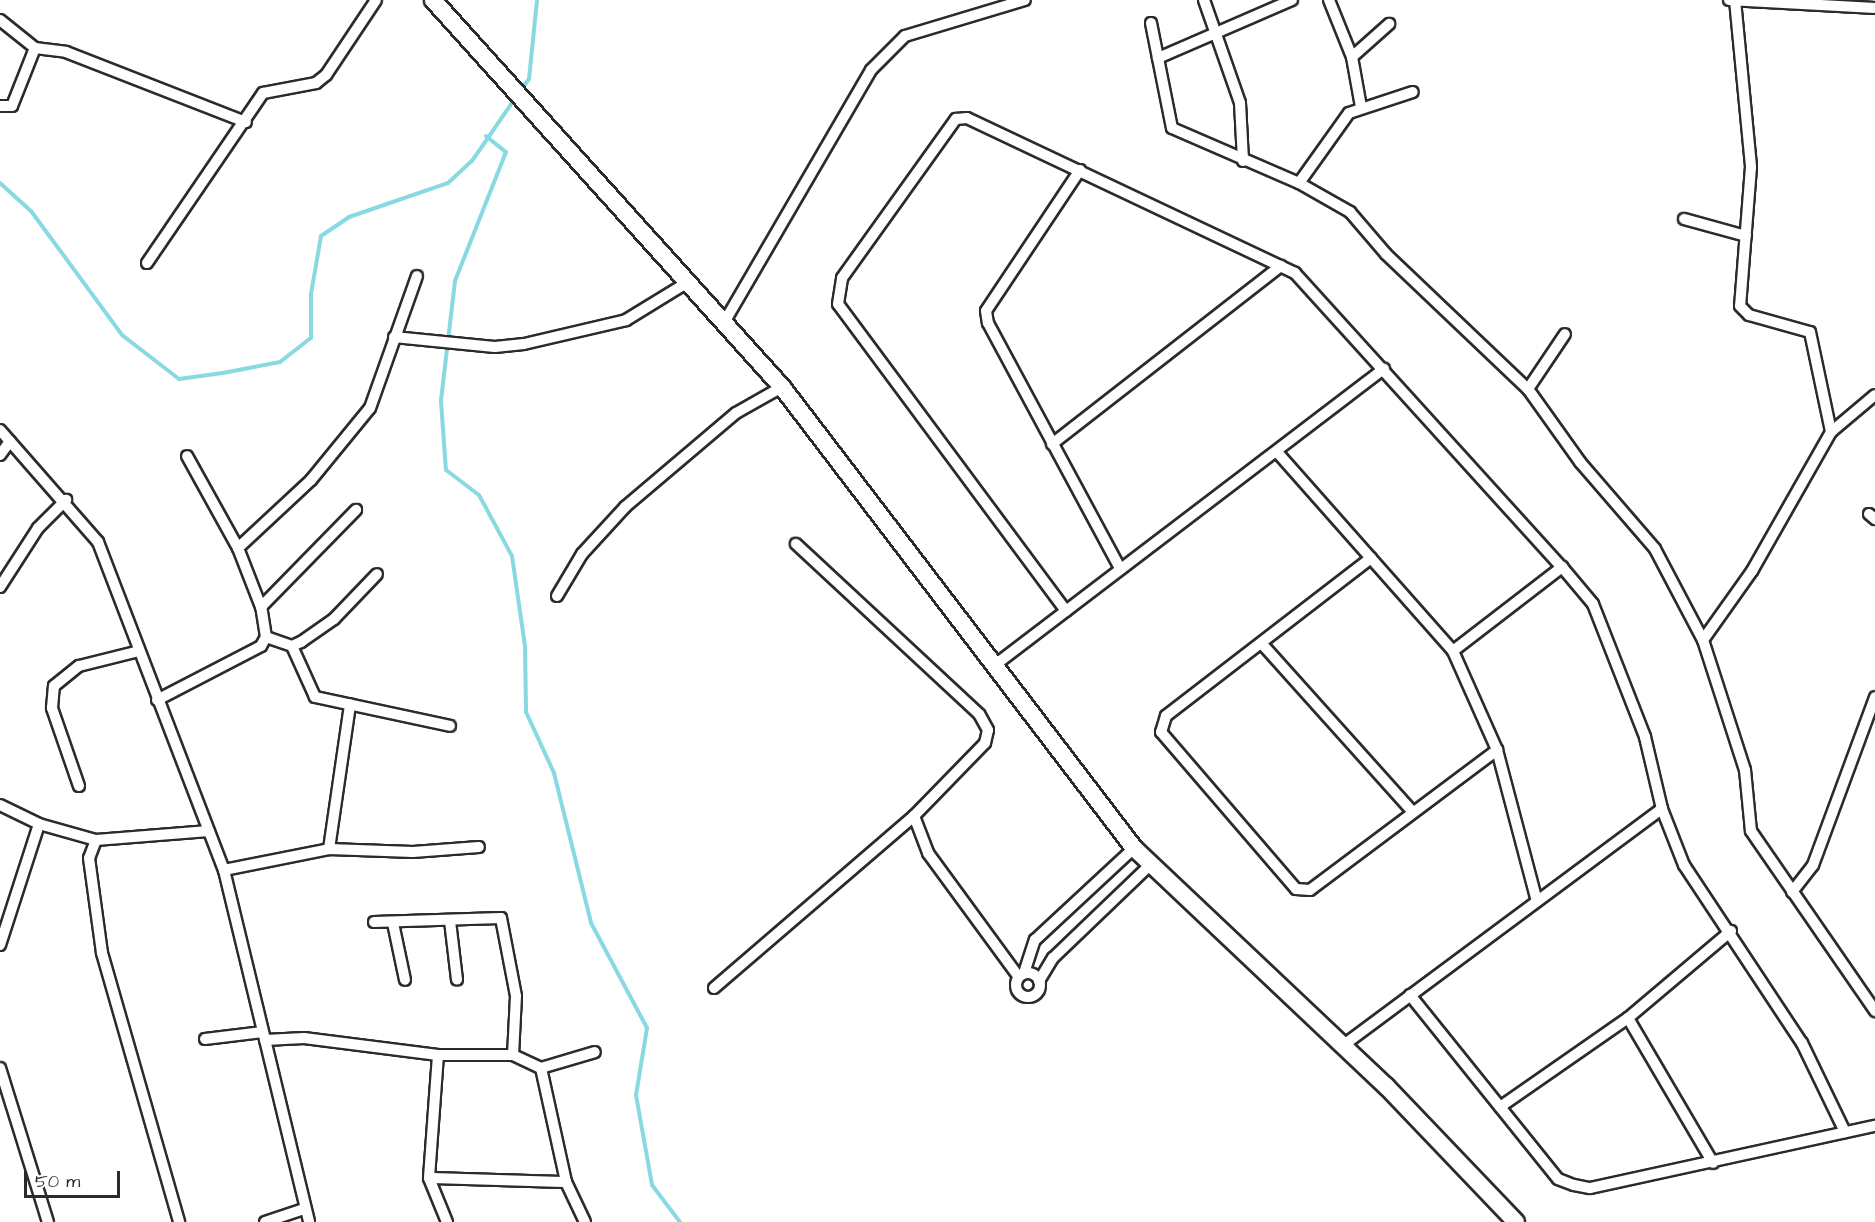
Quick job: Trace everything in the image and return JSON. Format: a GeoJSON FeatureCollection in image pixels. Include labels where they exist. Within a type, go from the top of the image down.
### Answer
{"type":"FeatureCollection","features":[{"type":"Feature","properties":{"kind":"street"},"geometry":{"type":"LineString","coordinates":[[147,263],[246,122],[263,93],[316,83],[326,75],[376,0]]}},
{"type":"Feature","properties":{"kind":"street"},"geometry":{"type":"LineString","coordinates":[[433,0],[725,321],[782,387],[1134,848],[1341,1047],[1386,1086],[1516,1222]]}},
{"type":"Feature","properties":{"kind":"street"},"geometry":{"type":"LineString","coordinates":[[725,321],[872,70],[905,36],[1025,0]]}},
{"type":"Feature","properties":{"kind":"street"},"geometry":{"type":"LineString","coordinates":[[1204,0],[1218,33],[1240,103],[1243,161]]}},
{"type":"Feature","properties":{"kind":"street"},"geometry":{"type":"LineString","coordinates":[[1158,58],[1292,0]]}},
{"type":"Feature","properties":{"kind":"street"},"geometry":{"type":"LineString","coordinates":[[1329,0],[1352,57],[1360,107]]}},
{"type":"Feature","properties":{"kind":"street"},"geometry":{"type":"LineString","coordinates":[[1729,0],[1820,2],[1875,8]]}},
{"type":"Feature","properties":{"kind":"street"},"geometry":{"type":"LineString","coordinates":[[1734,0],[1750,126],[1746,236],[1740,306],[1749,315],[1810,332],[1831,432]]}},
{"type":"Feature","properties":{"kind":"street"},"geometry":{"type":"LineString","coordinates":[[0,20],[35,48],[66,52],[246,122]]}},
{"type":"Feature","properties":{"kind":"street"},"geometry":{"type":"LineString","coordinates":[[1151,23],[1172,128],[1243,161],[1299,183],[1350,212],[1386,254],[1528,389],[1580,462],[1655,549],[1703,640],[1745,770],[1751,831],[1875,1011]]}},
{"type":"Feature","properties":{"kind":"street"},"geometry":{"type":"LineString","coordinates":[[1352,57],[1389,24]]}},
{"type":"Feature","properties":{"kind":"street"},"geometry":{"type":"LineString","coordinates":[[0,106],[12,106],[35,48]]}},
{"type":"Feature","properties":{"kind":"street"},"geometry":{"type":"LineString","coordinates":[[1299,183],[1349,113],[1360,107],[1413,92]]}},
{"type":"Feature","properties":{"kind":"street"},"geometry":{"type":"LineString","coordinates":[[1066,612],[844,317],[837,293],[956,119],[967,118],[1295,273],[1562,567],[1593,604],[1645,737],[1662,809],[1684,865],[1731,931],[1802,1043],[1845,1132]]}},
{"type":"Feature","properties":{"kind":"street"},"geometry":{"type":"LineString","coordinates":[[1080,170],[986,311],[1052,444],[1120,568]]}},
{"type":"Feature","properties":{"kind":"street"},"geometry":{"type":"LineString","coordinates":[[1684,219],[1746,236]]}},
{"type":"Feature","properties":{"kind":"street"},"geometry":{"type":"LineString","coordinates":[[1052,444],[1281,266]]}},
{"type":"Feature","properties":{"kind":"street"},"geometry":{"type":"LineString","coordinates":[[238,548],[311,480],[370,408],[417,276]]}},
{"type":"Feature","properties":{"kind":"street"},"geometry":{"type":"LineString","coordinates":[[394,337],[495,347],[610,326],[688,282]]}},
{"type":"Feature","properties":{"kind":"street"},"geometry":{"type":"LineString","coordinates":[[1528,389],[1564,334]]}},
{"type":"Feature","properties":{"kind":"street"},"geometry":{"type":"LineString","coordinates":[[995,665],[1384,369]]}},
{"type":"Feature","properties":{"kind":"street"},"geometry":{"type":"LineString","coordinates":[[557,596],[582,554],[625,507],[736,413],[782,387]]}},
{"type":"Feature","properties":{"kind":"street"},"geometry":{"type":"LineString","coordinates":[[1703,640],[1752,571],[1831,432],[1875,395]]}},
{"type":"Feature","properties":{"kind":"street"},"geometry":{"type":"LineString","coordinates":[[0,430],[66,500],[98,542],[224,870],[304,1209],[309,1222]]}},
{"type":"Feature","properties":{"kind":"street"},"geometry":{"type":"LineString","coordinates":[[0,455],[10,441]]}},
{"type":"Feature","properties":{"kind":"street"},"geometry":{"type":"LineString","coordinates":[[1277,452],[1453,651],[1497,750],[1538,901]]}},
{"type":"Feature","properties":{"kind":"street"},"geometry":{"type":"LineString","coordinates":[[157,700],[261,646],[266,637],[261,607],[238,548],[187,456]]}},
{"type":"Feature","properties":{"kind":"street"},"geometry":{"type":"LineString","coordinates":[[0,587],[38,528],[66,500]]}},
{"type":"Feature","properties":{"kind":"street"},"geometry":{"type":"LineString","coordinates":[[261,607],[356,510]]}},
{"type":"Feature","properties":{"kind":"street"},"geometry":{"type":"LineString","coordinates":[[714,988],[914,816],[984,743],[988,730],[979,714],[796,544]]}},
{"type":"Feature","properties":{"kind":"street"},"geometry":{"type":"LineString","coordinates":[[1371,558],[1263,645],[1166,717],[1161,732],[1296,889],[1310,890],[1497,750]]}},
{"type":"Feature","properties":{"kind":"street"},"geometry":{"type":"LineString","coordinates":[[1453,651],[1562,567]]}},
{"type":"Feature","properties":{"kind":"street"},"geometry":{"type":"LineString","coordinates":[[292,646],[334,619],[377,574]]}},
{"type":"Feature","properties":{"kind":"street"},"geometry":{"type":"LineString","coordinates":[[266,637],[292,646],[315,697],[450,726]]}},
{"type":"Feature","properties":{"kind":"street"},"geometry":{"type":"LineString","coordinates":[[1263,645],[1413,812]]}},
{"type":"Feature","properties":{"kind":"street"},"geometry":{"type":"LineString","coordinates":[[79,786],[52,708],[54,686],[79,666],[139,651]]}},
{"type":"Feature","properties":{"kind":"street"},"geometry":{"type":"LineString","coordinates":[[1792,892],[1813,865],[1875,697]]}},
{"type":"Feature","properties":{"kind":"street"},"geometry":{"type":"LineString","coordinates":[[329,849],[350,705]]}},
{"type":"Feature","properties":{"kind":"street"},"geometry":{"type":"LineString","coordinates":[[0,805],[39,824],[96,840],[209,831]]}},
{"type":"Feature","properties":{"kind":"street"},"geometry":{"type":"LineString","coordinates":[[1341,1047],[1662,809]]}},
{"type":"Feature","properties":{"kind":"street"},"geometry":{"type":"LineString","coordinates":[[914,816],[928,853],[1021,975],[1039,981]]}},
{"type":"Feature","properties":{"kind":"street"},"geometry":{"type":"LineString","coordinates":[[0,945],[39,824]]}},
{"type":"Feature","properties":{"kind":"street"},"geometry":{"type":"LineString","coordinates":[[96,840],[89,858],[102,953],[179,1222]]}},
{"type":"Feature","properties":{"kind":"street"},"geometry":{"type":"LineString","coordinates":[[224,870],[329,849],[413,852],[480,847]]}},
{"type":"Feature","properties":{"kind":"street"},"geometry":{"type":"LineString","coordinates":[[1134,848],[1035,940],[1016,989],[1025,997],[1037,993],[1039,981],[1053,958],[1150,865]]}},
{"type":"Feature","properties":{"kind":"street"},"geometry":{"type":"LineString","coordinates":[[374,922],[450,921],[490,916],[501,918],[505,926],[516,996],[513,1055]]}},
{"type":"Feature","properties":{"kind":"street"},"geometry":{"type":"LineString","coordinates":[[450,921],[457,980]]}},
{"type":"Feature","properties":{"kind":"street"},"geometry":{"type":"LineString","coordinates":[[393,923],[405,980]]}},
{"type":"Feature","properties":{"kind":"street"},"geometry":{"type":"LineString","coordinates":[[1500,1107],[1628,1018],[1731,931]]}},
{"type":"Feature","properties":{"kind":"street"},"geometry":{"type":"LineString","coordinates":[[1410,995],[1558,1179],[1574,1185],[1590,1188],[1875,1126]]}},
{"type":"Feature","properties":{"kind":"street"},"geometry":{"type":"LineString","coordinates":[[1628,1018],[1713,1163]]}},
{"type":"Feature","properties":{"kind":"street"},"geometry":{"type":"LineString","coordinates":[[205,1039],[264,1036],[304,1038],[438,1055],[513,1055],[541,1068],[595,1052]]}},
{"type":"Feature","properties":{"kind":"street"},"geometry":{"type":"LineString","coordinates":[[438,1055],[429,1178],[447,1222]]}},
{"type":"Feature","properties":{"kind":"street"},"geometry":{"type":"LineString","coordinates":[[0,1068],[48,1222]]}},
{"type":"Feature","properties":{"kind":"street"},"geometry":{"type":"LineString","coordinates":[[541,1068],[566,1182],[585,1222]]}},
{"type":"Feature","properties":{"kind":"street"},"geometry":{"type":"LineString","coordinates":[[429,1178],[566,1182]]}},
{"type":"Feature","properties":{"kind":"street"},"geometry":{"type":"LineString","coordinates":[[265,1222],[304,1209]]}},
{"type":"Feature","properties":{"kind":"waterway"},"geometry":{"type":"LineString","coordinates":[[520,91],[529,79],[537,0]]}},
{"type":"Feature","properties":{"kind":"waterway"},"geometry":{"type":"LineString","coordinates":[[0,183],[31,211],[122,335],[179,379],[223,373],[280,362],[311,338],[311,294],[321,236],[349,217],[448,183],[472,161],[516,97]]}},
{"type":"Feature","properties":{"kind":"waterway"},"geometry":{"type":"LineString","coordinates":[[486,136],[506,152],[455,281],[441,401],[446,470],[479,495],[512,556],[525,646],[526,712],[554,773],[591,923],[647,1028],[636,1095],[652,1185],[680,1222]]}}]}
